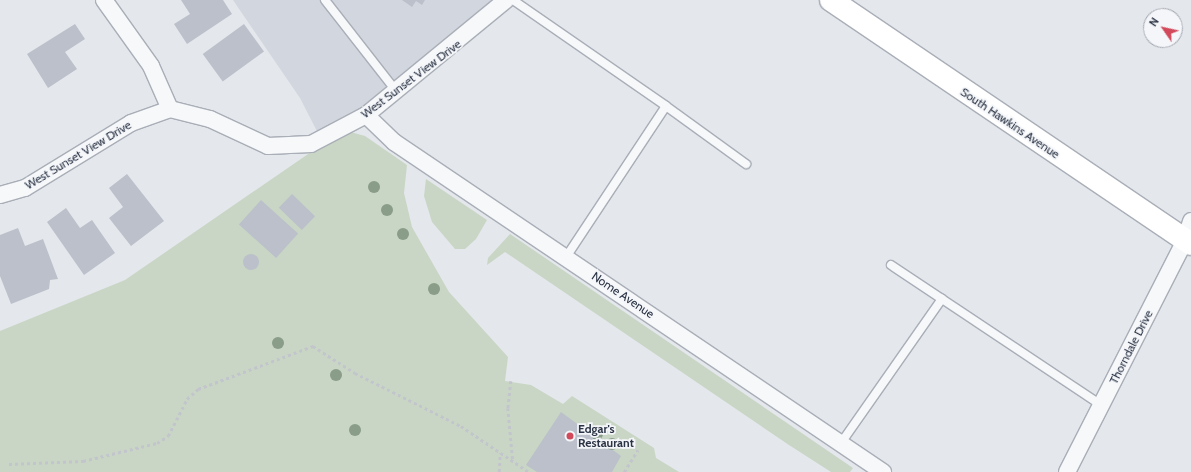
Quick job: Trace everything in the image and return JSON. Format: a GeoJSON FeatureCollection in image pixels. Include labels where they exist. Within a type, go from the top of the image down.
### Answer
{"type":"FeatureCollection","features":[{"type":"Feature","properties":{"kind":"main road","name":"South Hawkins Avenue"},"geometry":{"type":"LineString","coordinates":[[831,0],[1189,235]]}},
{"type":"Feature","properties":{"kind":"street"},"geometry":{"type":"LineString","coordinates":[[104,0],[151,66],[170,109]]}},
{"type":"Feature","properties":{"kind":"street","name":"West Sunset View Drive"},"geometry":{"type":"LineString","coordinates":[[0,195],[25,188],[131,122],[170,109],[210,119],[268,146],[311,144],[366,115],[506,0]]}},
{"type":"Feature","properties":{"kind":"street","name":"Nome Avenue"},"geometry":{"type":"LineString","coordinates":[[366,115],[394,142],[883,472]]}},
{"type":"Feature","properties":{"kind":"street","name":"Thorndale Drive"},"geometry":{"type":"LineString","coordinates":[[1067,472],[1189,235]]}},
{"type":"Feature","properties":{"kind":"lane"},"geometry":{"type":"LineString","coordinates":[[325,0],[396,91]]}},
{"type":"Feature","properties":{"kind":"lane"},"geometry":{"type":"LineString","coordinates":[[513,0],[666,106],[746,164]]}},
{"type":"Feature","properties":{"kind":"lane"},"geometry":{"type":"LineString","coordinates":[[566,257],[666,106]]}},
{"type":"Feature","properties":{"kind":"lane"},"geometry":{"type":"LineString","coordinates":[[891,265],[1101,405]]}},
{"type":"Feature","properties":{"kind":"lane"},"geometry":{"type":"LineString","coordinates":[[841,443],[942,299]]}},
{"type":"Feature","properties":{"kind":"path"},"geometry":{"type":"LineString","coordinates":[[9,464],[83,461],[157,443],[168,436],[187,400],[198,389],[313,346],[355,373],[462,426],[529,472]]}},
{"type":"Feature","properties":{"kind":"path"},"geometry":{"type":"LineString","coordinates":[[511,381],[508,408],[513,462]]}},
{"type":"Feature","properties":{"kind":"path"},"geometry":{"type":"LineString","coordinates":[[624,472],[638,450]]}},
{"type":"Feature","properties":{"kind":"path"},"geometry":{"type":"LineString","coordinates":[[499,472],[500,453]]}},
{"type":"Feature","properties":{"kind":"shaded area"},"geometry":{"type":"Polygon","coordinates":[[[233,0],[506,0],[458,43],[321,139],[300,98],[233,0]]]}},
{"type":"Feature","properties":{"kind":"green space"},"geometry":{"type":"Polygon","coordinates":[[[343,130],[365,136],[407,165],[404,193],[412,227],[449,292],[508,357],[505,381],[531,385],[563,404],[572,396],[654,448],[656,458],[679,472],[0,472],[0,331],[125,280],[343,130]]]}},
{"type":"Feature","properties":{"kind":"green space"},"geometry":{"type":"Polygon","coordinates":[[[426,179],[487,220],[476,239],[465,249],[455,249],[432,222],[424,196],[426,179]]]}},
{"type":"Feature","properties":{"kind":"green space"},"geometry":{"type":"Polygon","coordinates":[[[510,234],[853,468],[850,472],[831,472],[505,252],[487,265],[488,258],[510,234]]]}},
{"type":"Feature","properties":{"kind":"building"},"geometry":{"type":"Polygon","coordinates":[[[181,0],[223,0],[232,14],[187,44],[174,24],[190,14],[181,0]]]}},
{"type":"Feature","properties":{"kind":"building"},"geometry":{"type":"Polygon","coordinates":[[[402,0],[425,0],[422,5],[416,1],[412,7],[402,0]]]}},
{"type":"Feature","properties":{"kind":"building"},"geometry":{"type":"Polygon","coordinates":[[[75,24],[85,39],[65,52],[77,69],[48,88],[27,54],[75,24]]]}},
{"type":"Feature","properties":{"kind":"building"},"geometry":{"type":"Polygon","coordinates":[[[244,24],[264,52],[223,81],[203,54],[244,24]]]}},
{"type":"Feature","properties":{"kind":"building"},"geometry":{"type":"Polygon","coordinates":[[[127,174],[164,221],[131,246],[109,218],[123,207],[109,188],[127,174]]]}},
{"type":"Feature","properties":{"kind":"building"},"geometry":{"type":"Polygon","coordinates":[[[292,194],[315,216],[302,230],[279,208],[292,194]]]}},
{"type":"Feature","properties":{"kind":"building"},"geometry":{"type":"Polygon","coordinates":[[[261,200],[298,233],[276,258],[239,225],[261,200]]]}},
{"type":"Feature","properties":{"kind":"building"},"geometry":{"type":"Polygon","coordinates":[[[66,208],[80,228],[92,220],[115,253],[84,275],[47,222],[66,208]]]}},
{"type":"Feature","properties":{"kind":"building"},"geometry":{"type":"Polygon","coordinates":[[[18,228],[25,246],[43,239],[58,279],[50,280],[49,289],[11,304],[0,276],[0,235],[18,228]]]}},
{"type":"Feature","properties":{"kind":"building"},"geometry":{"type":"Polygon","coordinates":[[[248,254],[254,254],[259,259],[257,268],[254,270],[248,270],[243,265],[243,259],[248,254]]]}},
{"type":"Feature","properties":{"kind":"building"},"geometry":{"type":"Polygon","coordinates":[[[561,412],[621,456],[612,472],[537,472],[526,465],[561,412]]]}},
{"type":"Feature","properties":{"kind":"place","name":"Edgar's Restaurant"},"geometry":{"type":"Point","coordinates":[570,436]}}]}
